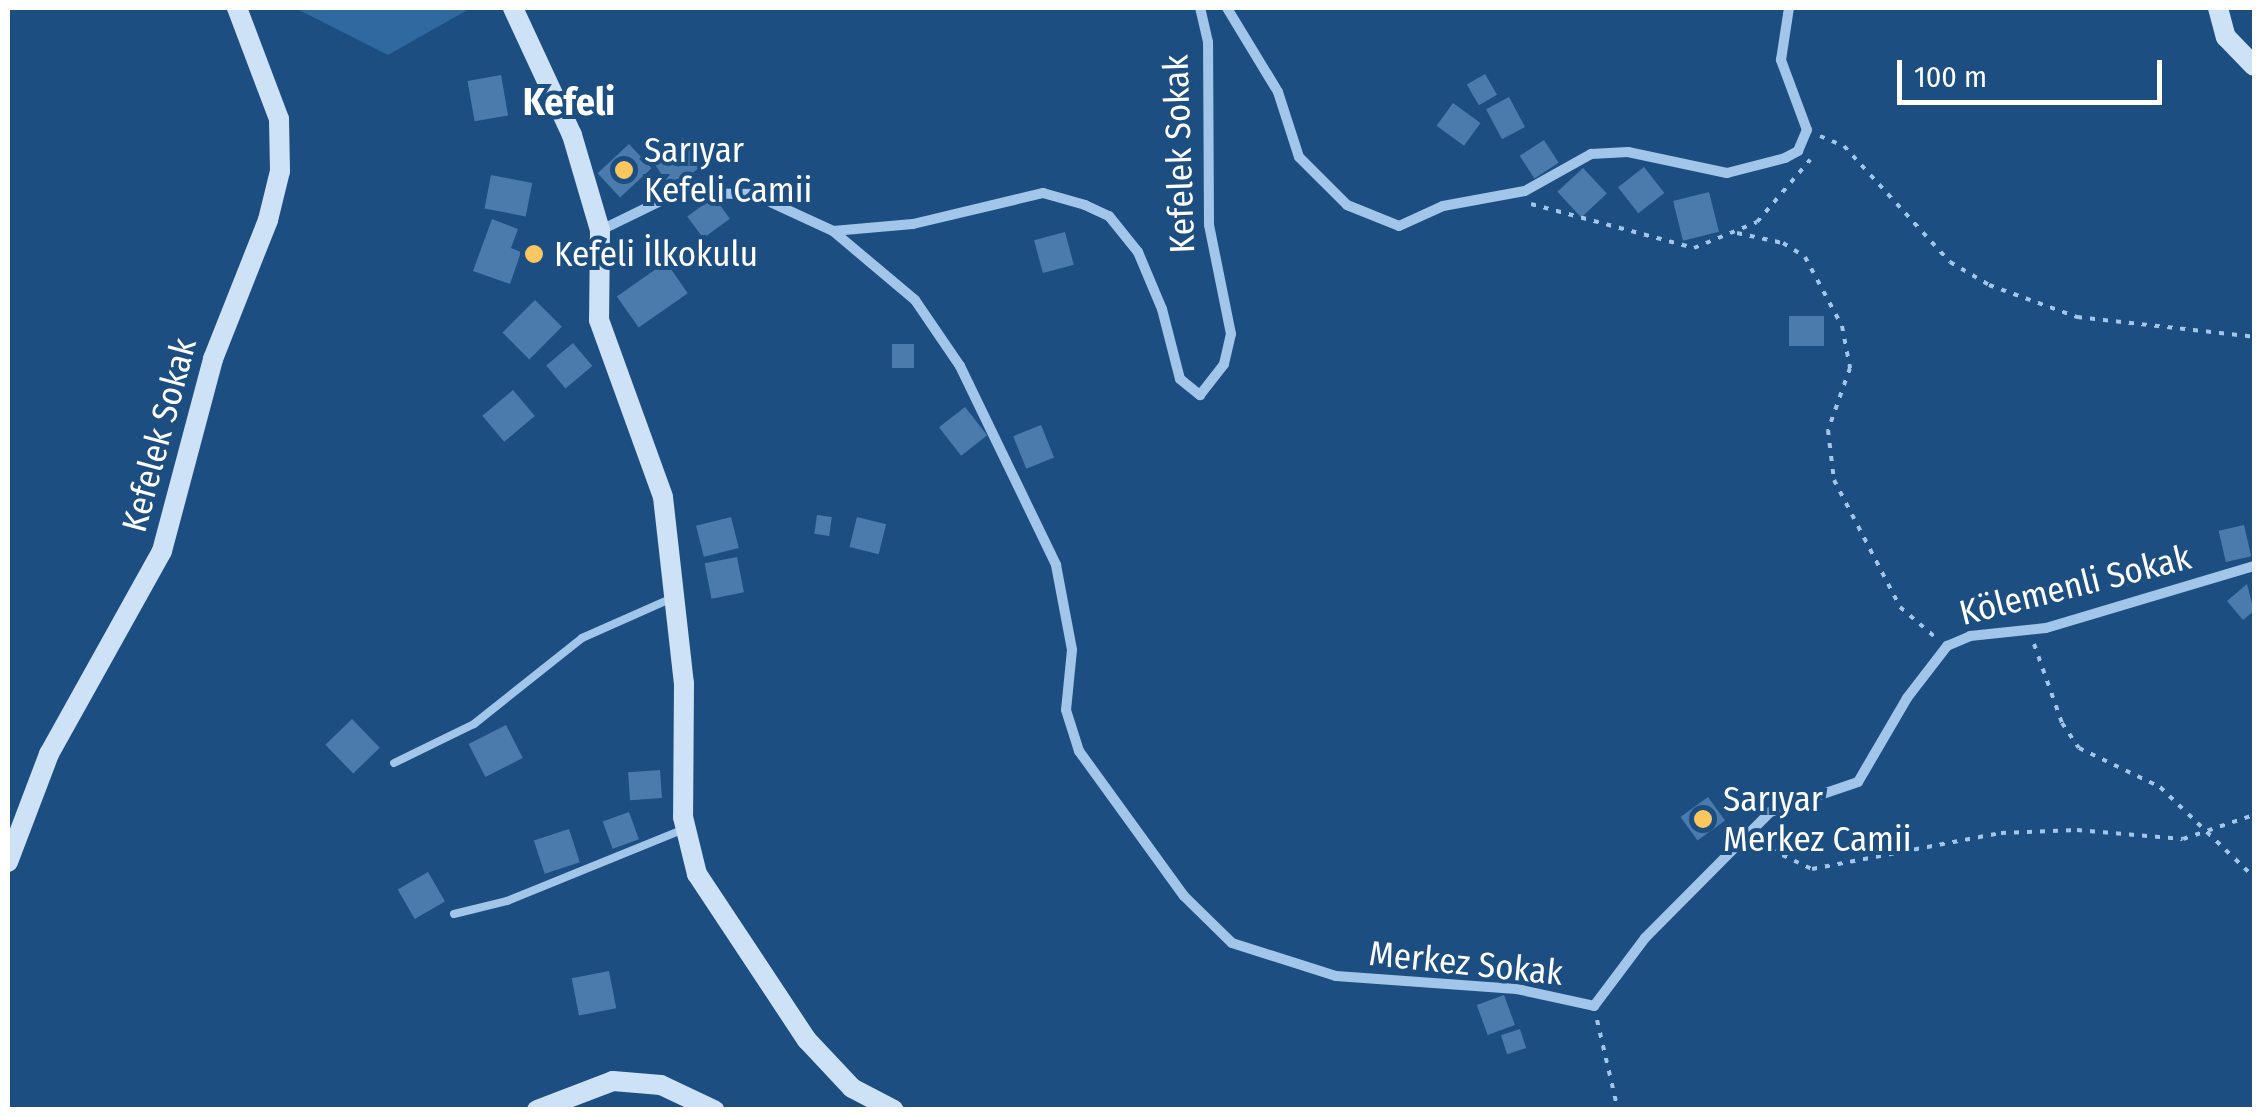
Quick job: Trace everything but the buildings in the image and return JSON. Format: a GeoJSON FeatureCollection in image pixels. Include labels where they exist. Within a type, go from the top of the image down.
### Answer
{"type":"FeatureCollection","features":[{"type":"Feature","properties":{"kind":"street","name":"Kefelek Sokak"},"geometry":{"type":"LineString","coordinates":[[8,862],[49,754],[162,551],[213,359],[268,220],[280,171],[279,120],[237,8]]}},
{"type":"Feature","properties":{"kind":"street"},"geometry":{"type":"LineString","coordinates":[[513,8],[561,106],[600,230],[600,320],[663,497],[685,700],[684,829],[704,888],[781,1008],[839,1077],[894,1110]]}},
{"type":"Feature","properties":{"kind":"street","name":"Kefelek Sokak"},"geometry":{"type":"LineString","coordinates":[[833,230],[913,224],[1044,193],[1097,211],[1123,229],[1138,252],[1162,309],[1180,379],[1200,395],[1224,364],[1232,334],[1209,225],[1208,42],[1200,8]]}},
{"type":"Feature","properties":{"kind":"street"},"geometry":{"type":"LineString","coordinates":[[1226,8],[1278,92],[1299,157],[1348,205],[1399,226],[1442,206],[1542,184],[1592,154],[1628,152],[1727,173],[1785,158],[1806,135],[1781,60],[1789,8]]}},
{"type":"Feature","properties":{"kind":"street"},"geometry":{"type":"LineString","coordinates":[[2218,8],[2226,37],[2254,66]]}},
{"type":"Feature","properties":{"kind":"street","name":"Kefelek Sokak"},"geometry":{"type":"LineString","coordinates":[[600,230],[677,193],[719,189],[753,194],[833,230],[916,300],[960,366],[1056,565],[1072,650],[1066,710],[1079,751],[1184,896],[1232,943]]}},
{"type":"Feature","properties":{"kind":"street","name":"Kölemenli Sokak"},"geometry":{"type":"LineString","coordinates":[[1594,1006],[1645,938],[1744,836],[1796,799],[1858,782],[1907,698],[1948,646],[1970,636],[2029,630],[2254,566]]}},
{"type":"Feature","properties":{"kind":"street","name":"Merkez Sokak"},"geometry":{"type":"LineString","coordinates":[[1232,943],[1336,976],[1517,989],[1594,1006]]}},
{"type":"Feature","properties":{"kind":"street"},"geometry":{"type":"LineString","coordinates":[[537,1110],[614,1081],[661,1085],[714,1110]]}},
{"type":"Feature","properties":{"kind":"lane"},"geometry":{"type":"LineString","coordinates":[[394,763],[474,724],[582,638],[674,598]]}},
{"type":"Feature","properties":{"kind":"lane"},"geometry":{"type":"LineString","coordinates":[[454,914],[508,900],[684,829]]}},
{"type":"Feature","properties":{"kind":"path"},"geometry":{"type":"LineString","coordinates":[[1503,195],[1679,248],[1736,233],[1757,222],[1809,167],[1806,135],[1844,146],[1950,262],[1989,285],[2076,316],[2254,337]]}},
{"type":"Feature","properties":{"kind":"path"},"geometry":{"type":"LineString","coordinates":[[1736,233],[1782,244],[1812,266],[1850,349],[1850,368],[1828,430],[1834,480],[1900,607],[1948,646]]}},
{"type":"Feature","properties":{"kind":"path"},"geometry":{"type":"LineString","coordinates":[[2029,630],[2062,723],[2079,748],[2160,787],[2211,832],[2254,878]]}},
{"type":"Feature","properties":{"kind":"path"},"geometry":{"type":"LineString","coordinates":[[1744,836],[1788,863],[1812,869],[2001,834],[2077,830],[2182,840],[2254,815]]}},
{"type":"Feature","properties":{"kind":"path","name":"Merkez Sokak"},"geometry":{"type":"LineString","coordinates":[[1594,1006],[1618,1110]]}},
{"type":"Feature","properties":{"kind":"shaded area"},"geometry":{"type":"Polygon","coordinates":[[[295,8],[471,8],[388,55],[295,8]]]}},
{"type":"Feature","properties":{"kind":"place","name":"Sarıyar Kefeli Camii"},"geometry":{"type":"Point","coordinates":[624,170]}},
{"type":"Feature","properties":{"kind":"place","name":"Kefeli İlkokulu"},"geometry":{"type":"Point","coordinates":[534,254]}},
{"type":"Feature","properties":{"kind":"place","name":"Sarıyar Merkez Camii"},"geometry":{"type":"Point","coordinates":[1703,819]}},
{"type":"Feature","properties":{"kind":"district","name":"Kefeli"},"geometry":{"type":"Point","coordinates":[569,103]}}]}
